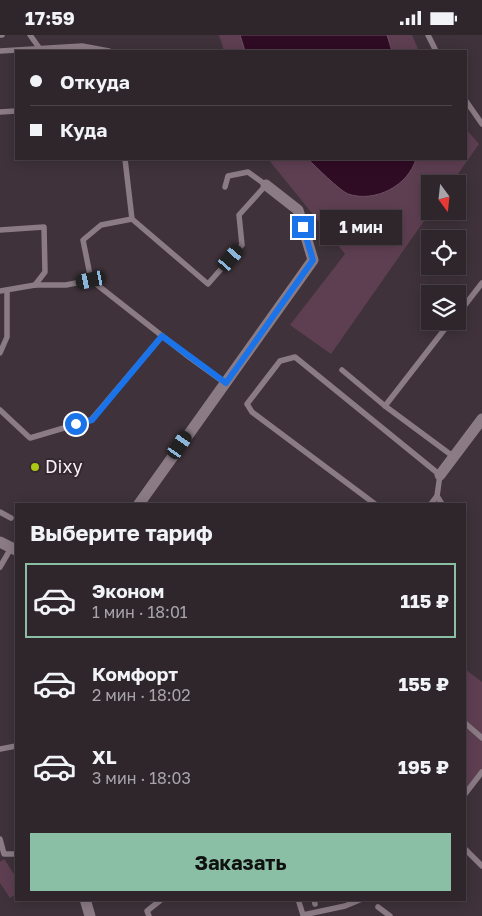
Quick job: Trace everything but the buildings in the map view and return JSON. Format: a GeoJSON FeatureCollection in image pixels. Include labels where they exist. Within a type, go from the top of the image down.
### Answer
{"type":"FeatureCollection","features":[{"type":"Feature","properties":{"kind":"street"},"geometry":{"type":"LineString","coordinates":[[140,503],[313,260],[298,210],[266,185]]}},
{"type":"Feature","properties":{"kind":"street"},"geometry":{"type":"LineString","coordinates":[[440,475],[482,419]]}},
{"type":"Feature","properties":{"kind":"street"},"geometry":{"type":"LineString","coordinates":[[0,542],[14,549]]}},
{"type":"Feature","properties":{"kind":"street"},"geometry":{"type":"LineString","coordinates":[[86,901],[90,916]]}},
{"type":"Feature","properties":{"kind":"lane"},"geometry":{"type":"LineString","coordinates":[[30,35],[40,50],[82,46],[104,50]]}},
{"type":"Feature","properties":{"kind":"lane"},"geometry":{"type":"LineString","coordinates":[[428,35],[436,50]]}},
{"type":"Feature","properties":{"kind":"lane"},"geometry":{"type":"LineString","coordinates":[[0,51],[15,51]]}},
{"type":"Feature","properties":{"kind":"lane"},"geometry":{"type":"LineString","coordinates":[[467,102],[482,124]]}},
{"type":"Feature","properties":{"kind":"lane"},"geometry":{"type":"LineString","coordinates":[[0,112],[15,111]]}},
{"type":"Feature","properties":{"kind":"lane"},"geometry":{"type":"LineString","coordinates":[[125,160],[132,219],[208,284],[242,245],[239,215],[266,185],[248,172],[228,176],[225,187]]}},
{"type":"Feature","properties":{"kind":"lane"},"geometry":{"type":"LineString","coordinates":[[132,219],[101,225],[83,240],[91,280],[226,383]]}},
{"type":"Feature","properties":{"kind":"lane"},"geometry":{"type":"LineString","coordinates":[[0,230],[44,227],[45,272],[35,285]]}},
{"type":"Feature","properties":{"kind":"lane"},"geometry":{"type":"LineString","coordinates":[[0,353],[7,337],[3,291],[35,285],[66,285],[91,280]]}},
{"type":"Feature","properties":{"kind":"lane"},"geometry":{"type":"LineString","coordinates":[[466,303],[482,283]]}},
{"type":"Feature","properties":{"kind":"lane"},"geometry":{"type":"LineString","coordinates":[[385,405],[444,330]]}},
{"type":"Feature","properties":{"kind":"lane"},"geometry":{"type":"LineString","coordinates":[[0,409],[30,438],[92,420],[162,336]]}},
{"type":"Feature","properties":{"kind":"lane"},"geometry":{"type":"LineString","coordinates":[[374,503],[252,412],[246,404],[280,361],[295,357],[440,475],[437,496],[432,503]]}},
{"type":"Feature","properties":{"kind":"lane"},"geometry":{"type":"LineString","coordinates":[[342,370],[454,457]]}},
{"type":"Feature","properties":{"kind":"lane"},"geometry":{"type":"LineString","coordinates":[[437,496],[441,503]]}},
{"type":"Feature","properties":{"kind":"lane"},"geometry":{"type":"LineString","coordinates":[[0,512],[11,518]]}},
{"type":"Feature","properties":{"kind":"lane"},"geometry":{"type":"LineString","coordinates":[[0,567],[14,549]]}},
{"type":"Feature","properties":{"kind":"lane"},"geometry":{"type":"LineString","coordinates":[[466,724],[482,737]]}},
{"type":"Feature","properties":{"kind":"lane"},"geometry":{"type":"LineString","coordinates":[[0,749],[15,746]]}},
{"type":"Feature","properties":{"kind":"lane"},"geometry":{"type":"LineString","coordinates":[[466,793],[482,772]]}},
{"type":"Feature","properties":{"kind":"lane"},"geometry":{"type":"LineString","coordinates":[[0,839],[4,854],[15,854]]}},
{"type":"Feature","properties":{"kind":"lane"},"geometry":{"type":"LineString","coordinates":[[466,850],[482,866]]}},
{"type":"Feature","properties":{"kind":"lane"},"geometry":{"type":"LineString","coordinates":[[149,916],[147,911],[160,901]]}},
{"type":"Feature","properties":{"kind":"lane"},"geometry":{"type":"LineString","coordinates":[[298,901],[301,915],[356,901]]}},
{"type":"Feature","properties":{"kind":"lane"},"geometry":{"type":"LineString","coordinates":[[378,907],[390,916]]}},
{"type":"Feature","properties":{"kind":"shaded area"},"geometry":{"type":"Polygon","coordinates":[[[219,35],[412,35],[419,50],[224,50],[219,35]]]}},
{"type":"Feature","properties":{"kind":"shaded area"},"geometry":{"type":"Polygon","coordinates":[[[240,35],[387,35],[392,50],[245,50],[240,35]]]}},
{"type":"Feature","properties":{"kind":"shaded area"},"geometry":{"type":"Polygon","coordinates":[[[467,130],[479,144],[457,175],[421,175],[421,220],[425,220],[331,354],[290,325],[345,254],[269,160],[467,160],[467,130]]]}},
{"type":"Feature","properties":{"kind":"shaded area"},"geometry":{"type":"Polygon","coordinates":[[[309,160],[416,160],[406,177],[389,190],[379,194],[358,196],[348,194],[309,160]]]}},
{"type":"Feature","properties":{"kind":"shaded area"},"geometry":{"type":"Polygon","coordinates":[[[466,670],[482,682],[482,770],[466,790],[466,670]]]}},
{"type":"Feature","properties":{"kind":"shaded area"},"geometry":{"type":"Polygon","coordinates":[[[4,859],[15,876],[15,895],[10,898],[0,883],[0,862],[4,859]]]}},
{"type":"Feature","properties":{"kind":"place","name":"Dixy"},"geometry":{"type":"Point","coordinates":[35,467]}},
{"type":"Feature","properties":{"kind":"route"},"geometry":{"type":"LineString","coordinates":[[76,424],[92,420],[162,336],[226,383],[313,260],[303,227]]}}]}
